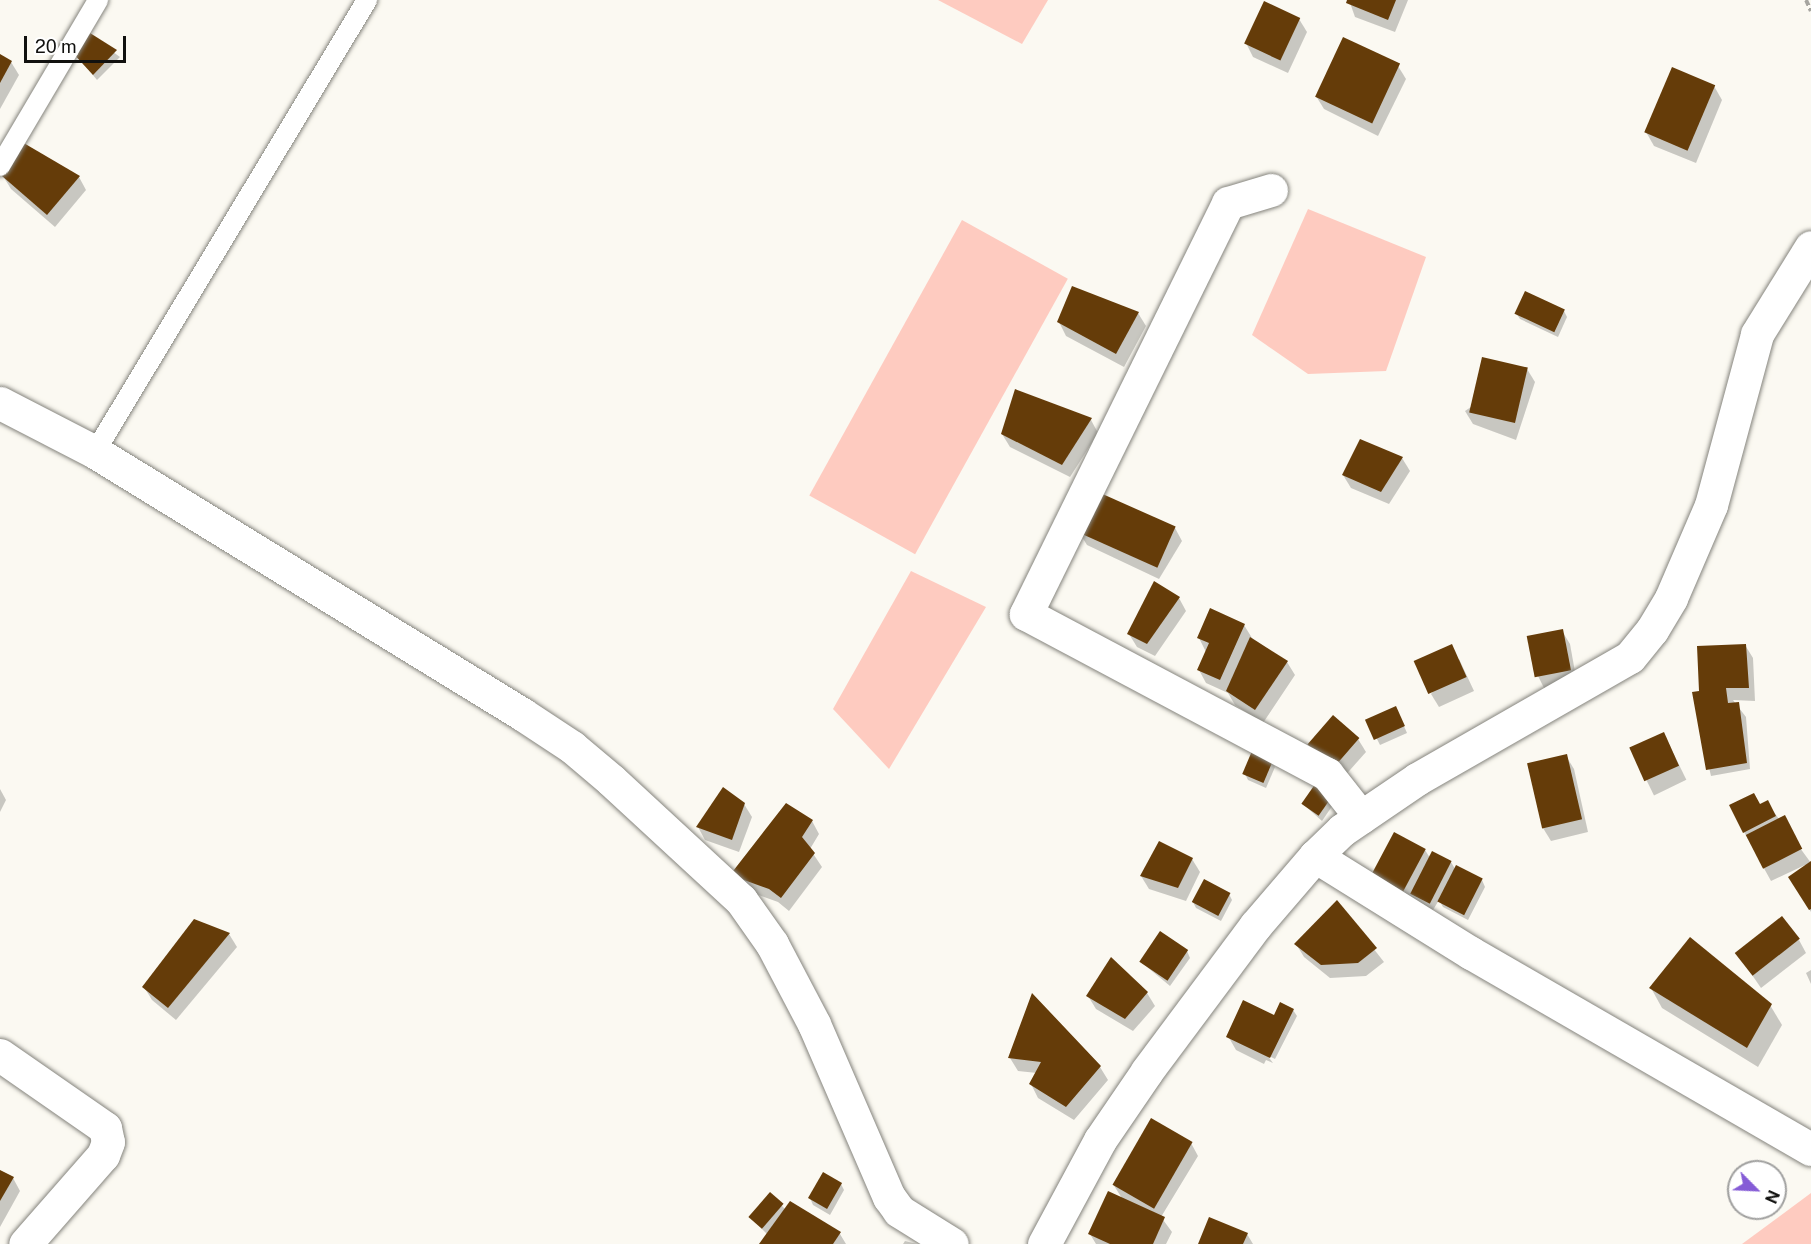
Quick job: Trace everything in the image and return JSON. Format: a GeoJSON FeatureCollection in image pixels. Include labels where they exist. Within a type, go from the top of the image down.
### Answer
{"type":"FeatureCollection","features":[{"type":"Feature","properties":{"kind":"street"},"geometry":{"type":"LineString","coordinates":[[1271,190],[1227,203],[1026,614],[1327,774],[1361,817]]}},
{"type":"Feature","properties":{"kind":"street"},"geometry":{"type":"LineString","coordinates":[[1044,1244],[1100,1140],[1147,1071],[1255,926],[1315,856],[1361,817],[1416,779],[1630,657],[1652,630],[1671,598],[1711,505],[1757,334],[1811,247]]}},
{"type":"Feature","properties":{"kind":"street"},"geometry":{"type":"LineString","coordinates":[[0,403],[94,452],[522,714],[572,747],[620,788],[741,900],[772,944],[814,1024],[889,1197],[899,1211],[952,1244]]}},
{"type":"Feature","properties":{"kind":"street"},"geometry":{"type":"LineString","coordinates":[[1315,856],[1471,953],[1811,1149]]}},
{"type":"Feature","properties":{"kind":"street"},"geometry":{"type":"LineString","coordinates":[[0,1055],[105,1128],[108,1142],[103,1155],[25,1244]]}},
{"type":"Feature","properties":{"kind":"lane"},"geometry":{"type":"LineString","coordinates":[[0,166],[98,0]]}},
{"type":"Feature","properties":{"kind":"lane"},"geometry":{"type":"LineString","coordinates":[[94,452],[367,0]]}},
{"type":"Feature","properties":{"kind":"path"},"geometry":{"type":"LineString","coordinates":[[1806,0],[1811,11]]}},
{"type":"Feature","properties":{"kind":"shaded area"},"geometry":{"type":"Polygon","coordinates":[[[938,0],[1048,0],[1022,44],[938,0]]]}},
{"type":"Feature","properties":{"kind":"shaded area"},"geometry":{"type":"Polygon","coordinates":[[[1308,209],[1426,257],[1386,371],[1308,374],[1252,335],[1308,209]]]}},
{"type":"Feature","properties":{"kind":"shaded area"},"geometry":{"type":"Polygon","coordinates":[[[962,220],[1068,279],[915,554],[809,496],[962,220]]]}},
{"type":"Feature","properties":{"kind":"shaded area"},"geometry":{"type":"Polygon","coordinates":[[[911,571],[986,607],[889,769],[833,709],[911,571]]]}},
{"type":"Feature","properties":{"kind":"shaded area"},"geometry":{"type":"Polygon","coordinates":[[[1811,1193],[1811,1244],[1742,1244],[1774,1220],[1787,1220],[1787,1211],[1811,1193]]]}},
{"type":"Feature","properties":{"kind":"building"},"geometry":{"type":"Polygon","coordinates":[[[1347,0],[1396,0],[1388,20],[1346,3],[1347,0]]]}},
{"type":"Feature","properties":{"kind":"building"},"geometry":{"type":"Polygon","coordinates":[[[1264,1],[1300,18],[1280,61],[1244,44],[1264,1]]]}},
{"type":"Feature","properties":{"kind":"building"},"geometry":{"type":"Polygon","coordinates":[[[82,28],[117,50],[93,75],[71,51],[82,28]]]}},
{"type":"Feature","properties":{"kind":"building"},"geometry":{"type":"Polygon","coordinates":[[[1343,37],[1400,64],[1372,123],[1315,97],[1343,37]]]}},
{"type":"Feature","properties":{"kind":"building"},"geometry":{"type":"Polygon","coordinates":[[[0,54],[12,61],[0,83],[0,54]]]}},
{"type":"Feature","properties":{"kind":"building"},"geometry":{"type":"Polygon","coordinates":[[[1672,67],[1715,85],[1688,151],[1644,132],[1672,67]]]}},
{"type":"Feature","properties":{"kind":"building"},"geometry":{"type":"Polygon","coordinates":[[[22,142],[80,176],[47,215],[2,176],[22,142]]]}},
{"type":"Feature","properties":{"kind":"building"},"geometry":{"type":"Polygon","coordinates":[[[1072,286],[1139,312],[1116,354],[1057,322],[1072,286]]]}},
{"type":"Feature","properties":{"kind":"building"},"geometry":{"type":"Polygon","coordinates":[[[1525,291],[1565,310],[1554,332],[1514,314],[1525,291]]]}},
{"type":"Feature","properties":{"kind":"building"},"geometry":{"type":"Polygon","coordinates":[[[1482,357],[1528,368],[1515,423],[1469,413],[1482,357]]]}},
{"type":"Feature","properties":{"kind":"building"},"geometry":{"type":"Polygon","coordinates":[[[1015,389],[1092,418],[1062,465],[1001,434],[1015,389]]]}},
{"type":"Feature","properties":{"kind":"building"},"geometry":{"type":"Polygon","coordinates":[[[1360,439],[1403,457],[1381,492],[1342,475],[1360,439]]]}},
{"type":"Feature","properties":{"kind":"building"},"geometry":{"type":"Polygon","coordinates":[[[1098,492],[1176,527],[1157,568],[1080,533],[1098,492]]]}},
{"type":"Feature","properties":{"kind":"building"},"geometry":{"type":"Polygon","coordinates":[[[1154,581],[1180,597],[1147,644],[1127,634],[1154,581]]]}},
{"type":"Feature","properties":{"kind":"building"},"geometry":{"type":"Polygon","coordinates":[[[1210,608],[1245,624],[1220,680],[1197,670],[1209,643],[1197,638],[1210,608]]]}},
{"type":"Feature","properties":{"kind":"building"},"geometry":{"type":"Polygon","coordinates":[[[1563,629],[1571,670],[1535,677],[1527,636],[1563,629]]]}},
{"type":"Feature","properties":{"kind":"building"},"geometry":{"type":"Polygon","coordinates":[[[1250,637],[1288,661],[1255,710],[1226,691],[1250,637]]]}},
{"type":"Feature","properties":{"kind":"building"},"geometry":{"type":"Polygon","coordinates":[[[1452,644],[1467,677],[1428,694],[1414,661],[1452,644]]]}},
{"type":"Feature","properties":{"kind":"building"},"geometry":{"type":"Polygon","coordinates":[[[1746,644],[1749,688],[1726,688],[1728,703],[1739,702],[1747,763],[1706,770],[1692,692],[1699,691],[1697,646],[1746,644]]]}},
{"type":"Feature","properties":{"kind":"building"},"geometry":{"type":"Polygon","coordinates":[[[1396,706],[1405,726],[1374,740],[1365,720],[1396,706]]]}},
{"type":"Feature","properties":{"kind":"building"},"geometry":{"type":"Polygon","coordinates":[[[1333,715],[1359,738],[1334,767],[1307,744],[1333,715]]]}},
{"type":"Feature","properties":{"kind":"building"},"geometry":{"type":"Polygon","coordinates":[[[1664,732],[1679,766],[1644,781],[1629,747],[1664,732]]]}},
{"type":"Feature","properties":{"kind":"building"},"geometry":{"type":"Polygon","coordinates":[[[1252,751],[1273,760],[1263,783],[1242,774],[1252,751]]]}},
{"type":"Feature","properties":{"kind":"building"},"geometry":{"type":"Polygon","coordinates":[[[1567,754],[1582,819],[1542,829],[1527,763],[1567,754]]]}},
{"type":"Feature","properties":{"kind":"building"},"geometry":{"type":"Polygon","coordinates":[[[1318,780],[1335,792],[1319,816],[1301,804],[1318,780]]]}},
{"type":"Feature","properties":{"kind":"building"},"geometry":{"type":"Polygon","coordinates":[[[723,787],[745,803],[732,840],[696,827],[723,787]]]}},
{"type":"Feature","properties":{"kind":"building"},"geometry":{"type":"Polygon","coordinates":[[[1754,793],[1760,804],[1768,800],[1776,816],[1743,833],[1729,805],[1754,793]]]}},
{"type":"Feature","properties":{"kind":"building"},"geometry":{"type":"Polygon","coordinates":[[[786,803],[813,820],[802,837],[815,853],[781,898],[769,889],[730,875],[786,803]]]}},
{"type":"Feature","properties":{"kind":"building"},"geometry":{"type":"Polygon","coordinates":[[[1785,815],[1802,849],[1763,869],[1746,835],[1785,815]]]}},
{"type":"Feature","properties":{"kind":"building"},"geometry":{"type":"Polygon","coordinates":[[[1394,832],[1426,849],[1403,891],[1371,874],[1394,832]]]}},
{"type":"Feature","properties":{"kind":"building"},"geometry":{"type":"Polygon","coordinates":[[[1159,841],[1193,858],[1178,888],[1140,876],[1159,841]]]}},
{"type":"Feature","properties":{"kind":"building"},"geometry":{"type":"Polygon","coordinates":[[[1432,851],[1452,861],[1430,904],[1410,894],[1432,851]]]}},
{"type":"Feature","properties":{"kind":"building"},"geometry":{"type":"Polygon","coordinates":[[[1811,861],[1811,909],[1809,910],[1788,877],[1811,861]]]}},
{"type":"Feature","properties":{"kind":"building"},"geometry":{"type":"Polygon","coordinates":[[[1456,865],[1483,879],[1464,915],[1437,902],[1456,865]]]}},
{"type":"Feature","properties":{"kind":"building"},"geometry":{"type":"Polygon","coordinates":[[[1204,879],[1230,893],[1218,916],[1192,902],[1204,879]]]}},
{"type":"Feature","properties":{"kind":"building"},"geometry":{"type":"Polygon","coordinates":[[[1337,900],[1377,948],[1358,963],[1321,965],[1294,944],[1337,900]]]}},
{"type":"Feature","properties":{"kind":"building"},"geometry":{"type":"Polygon","coordinates":[[[1782,916],[1800,939],[1753,976],[1735,953],[1782,916]]]}},
{"type":"Feature","properties":{"kind":"building"},"geometry":{"type":"Polygon","coordinates":[[[194,919],[230,933],[168,1008],[142,987],[194,919]]]}},
{"type":"Feature","properties":{"kind":"building"},"geometry":{"type":"Polygon","coordinates":[[[1160,931],[1188,950],[1167,981],[1139,962],[1160,931]]]}},
{"type":"Feature","properties":{"kind":"building"},"geometry":{"type":"Polygon","coordinates":[[[1690,937],[1772,1004],[1747,1048],[1649,988],[1690,937]]]}},
{"type":"Feature","properties":{"kind":"building"},"geometry":{"type":"Polygon","coordinates":[[[1111,957],[1148,992],[1125,1019],[1086,996],[1111,957]]]}},
{"type":"Feature","properties":{"kind":"building"},"geometry":{"type":"Polygon","coordinates":[[[1032,993],[1101,1066],[1066,1107],[1029,1084],[1041,1062],[1008,1058],[1032,993]]]}},
{"type":"Feature","properties":{"kind":"building"},"geometry":{"type":"Polygon","coordinates":[[[1243,1000],[1274,1015],[1280,1002],[1294,1009],[1270,1058],[1226,1037],[1243,1000]]]}},
{"type":"Feature","properties":{"kind":"building"},"geometry":{"type":"Polygon","coordinates":[[[1151,1118],[1193,1142],[1154,1209],[1112,1185],[1151,1118]]]}},
{"type":"Feature","properties":{"kind":"building"},"geometry":{"type":"Polygon","coordinates":[[[0,1170],[14,1177],[0,1201],[0,1170]]]}},
{"type":"Feature","properties":{"kind":"building"},"geometry":{"type":"Polygon","coordinates":[[[823,1172],[842,1183],[827,1209],[808,1198],[823,1172]]]}},
{"type":"Feature","properties":{"kind":"building"},"geometry":{"type":"Polygon","coordinates":[[[1108,1191],[1165,1217],[1153,1244],[1110,1244],[1088,1234],[1108,1191]]]}},
{"type":"Feature","properties":{"kind":"building"},"geometry":{"type":"Polygon","coordinates":[[[770,1192],[784,1204],[762,1229],[748,1217],[770,1192]]]}},
{"type":"Feature","properties":{"kind":"building"},"geometry":{"type":"Polygon","coordinates":[[[790,1201],[841,1232],[833,1244],[759,1244],[790,1201]]]}},
{"type":"Feature","properties":{"kind":"building"},"geometry":{"type":"Polygon","coordinates":[[[1209,1217],[1248,1233],[1243,1244],[1198,1244],[1209,1217]]]}}]}
